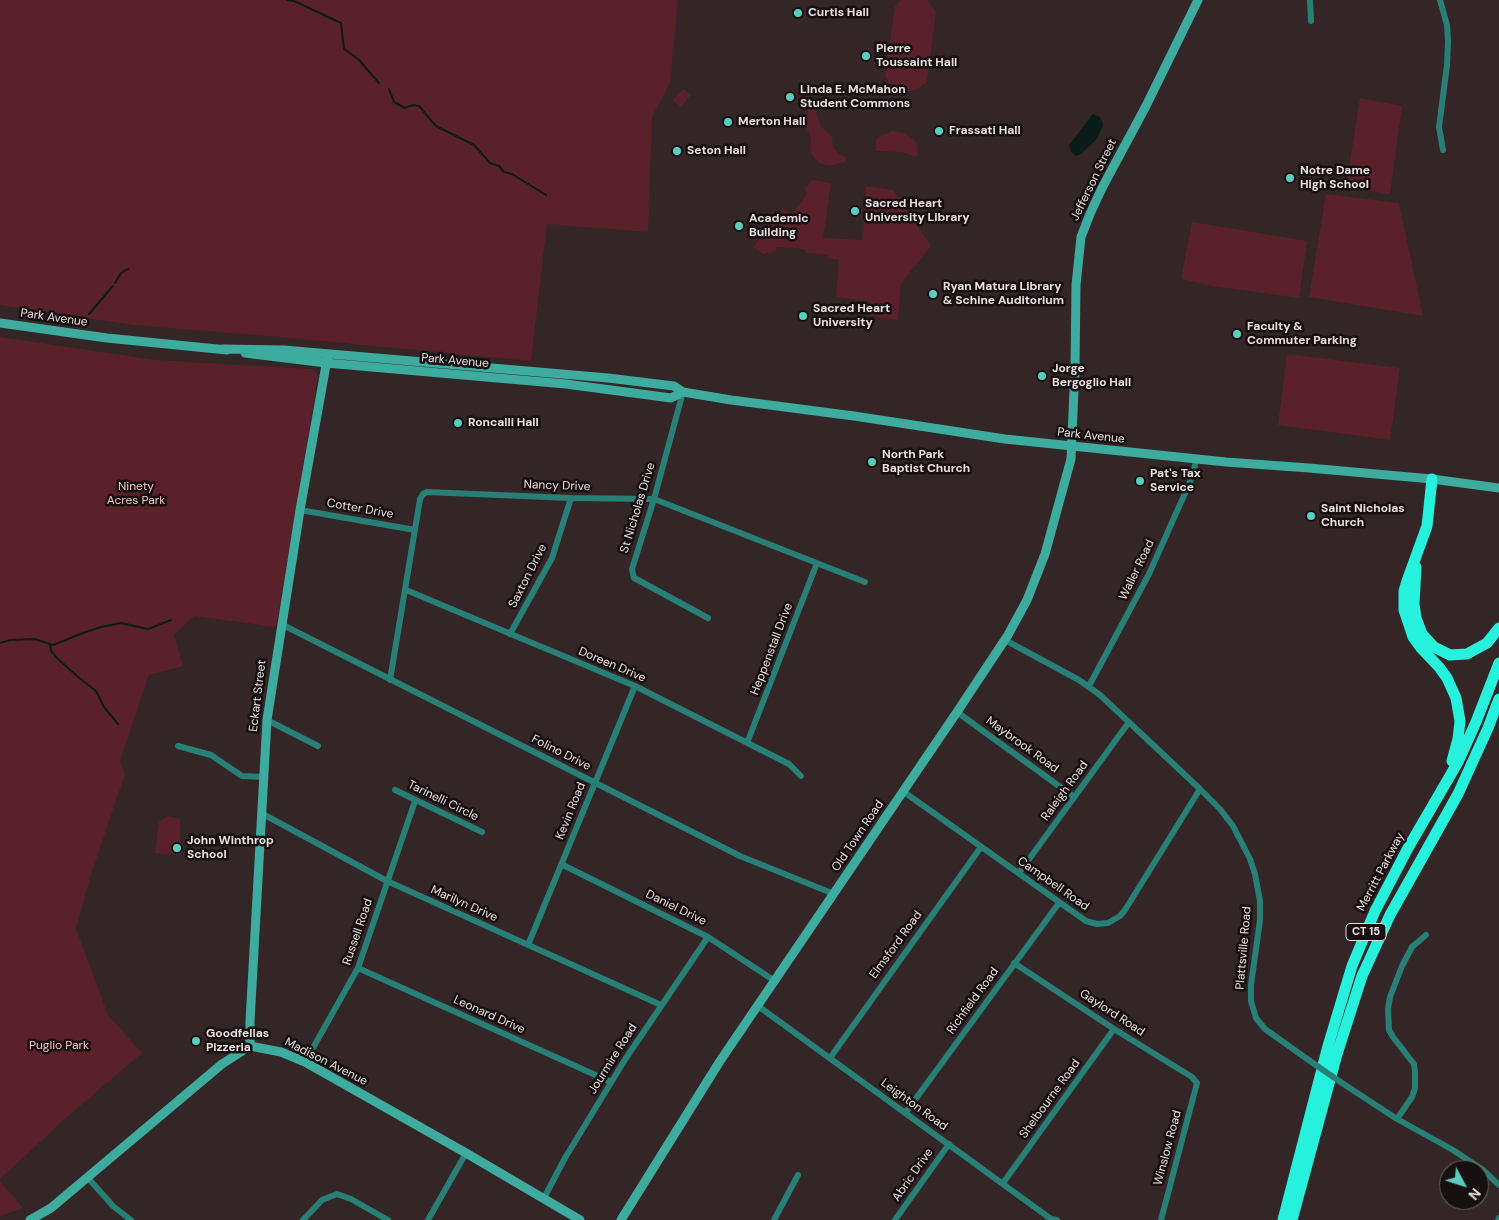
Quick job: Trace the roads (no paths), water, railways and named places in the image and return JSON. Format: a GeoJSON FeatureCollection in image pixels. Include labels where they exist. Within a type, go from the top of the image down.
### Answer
{"type":"FeatureCollection","features":[{"type":"Feature","properties":{"kind":"highway"},"geometry":{"type":"LineString","coordinates":[[1432,479],[1427,526],[1404,591],[1404,610],[1409,629],[1420,648],[1439,667],[1452,687],[1456,698],[1460,721],[1458,739],[1443,789]]}},
{"type":"Feature","properties":{"kind":"highway"},"geometry":{"type":"LineString","coordinates":[[1418,554],[1414,604],[1418,627],[1429,644],[1439,651],[1450,655],[1466,654],[1487,643],[1499,628]]}},
{"type":"Feature","properties":{"kind":"highway","name":"Merritt Parkway"},"geometry":{"type":"LineString","coordinates":[[1282,1220],[1352,966],[1376,911],[1408,848],[1443,789],[1476,722],[1499,663]]}},
{"type":"Feature","properties":{"kind":"highway","name":"CT 15"},"geometry":{"type":"LineString","coordinates":[[1292,1220],[1337,1054],[1362,976],[1390,915],[1458,794],[1499,699]]}},
{"type":"Feature","properties":{"kind":"main road","name":"Jefferson Street"},"geometry":{"type":"LineString","coordinates":[[1072,447],[1076,284],[1081,237],[1102,188],[1146,106],[1198,0]]}},
{"type":"Feature","properties":{"kind":"main road","name":"Park Avenue"},"geometry":{"type":"LineString","coordinates":[[0,323],[107,338],[223,349],[254,355],[522,370],[674,386],[683,392],[854,416],[957,433],[1072,447],[1432,479],[1499,488]]}},
{"type":"Feature","properties":{"kind":"main road","name":"Park Avenue"},"geometry":{"type":"LineString","coordinates":[[327,358],[672,398],[683,392]]}},
{"type":"Feature","properties":{"kind":"main road","name":"Eckart Street"},"geometry":{"type":"LineString","coordinates":[[250,1046],[267,720],[281,624],[327,358]]}},
{"type":"Feature","properties":{"kind":"main road"},"geometry":{"type":"LineString","coordinates":[[522,370],[524,380]]}},
{"type":"Feature","properties":{"kind":"main road","name":"Old Town Road"},"geometry":{"type":"LineString","coordinates":[[621,1220],[720,1061],[904,792],[1018,619],[1038,574],[1071,459],[1072,447]]}},
{"type":"Feature","properties":{"kind":"main road"},"geometry":{"type":"LineString","coordinates":[[31,1220],[51,1208],[88,1178],[222,1064],[250,1046]]}},
{"type":"Feature","properties":{"kind":"main road","name":"Madison Avenue"},"geometry":{"type":"LineString","coordinates":[[250,1046],[281,1052],[305,1062],[580,1220]]}},
{"type":"Feature","properties":{"kind":"street"},"geometry":{"type":"LineString","coordinates":[[1310,0],[1311,22]]}},
{"type":"Feature","properties":{"kind":"street"},"geometry":{"type":"LineString","coordinates":[[1440,0],[1447,25],[1448,53],[1439,127],[1443,150]]}},
{"type":"Feature","properties":{"kind":"street","name":"St Nicholas Drive"},"geometry":{"type":"LineString","coordinates":[[683,392],[654,499],[632,569],[634,578],[708,618]]}},
{"type":"Feature","properties":{"kind":"street","name":"Waller Road"},"geometry":{"type":"LineString","coordinates":[[1089,686],[1149,574],[1190,482],[1196,459]]}},
{"type":"Feature","properties":{"kind":"street","name":"Nancy Drive"},"geometry":{"type":"LineString","coordinates":[[390,680],[420,499],[427,492],[571,498],[654,499],[865,582]]}},
{"type":"Feature","properties":{"kind":"street","name":"Saxton Drive"},"geometry":{"type":"LineString","coordinates":[[510,634],[552,558],[571,498]]}},
{"type":"Feature","properties":{"kind":"street","name":"Cotter Drive"},"geometry":{"type":"LineString","coordinates":[[300,510],[415,530]]}},
{"type":"Feature","properties":{"kind":"street","name":"Heppenstall Drive"},"geometry":{"type":"LineString","coordinates":[[747,742],[817,564]]}},
{"type":"Feature","properties":{"kind":"street","name":"Doreen Drive"},"geometry":{"type":"LineString","coordinates":[[406,590],[635,686],[789,764],[801,776]]}},
{"type":"Feature","properties":{"kind":"street","name":"Folino Drive"},"geometry":{"type":"LineString","coordinates":[[281,624],[740,856],[834,894]]}},
{"type":"Feature","properties":{"kind":"street","name":"Plattsville Road"},"geometry":{"type":"LineString","coordinates":[[1005,640],[1089,686],[1200,789],[1220,809],[1233,826],[1246,850],[1255,874],[1260,901],[1260,920],[1251,985],[1251,1001],[1256,1018],[1265,1029],[1397,1119],[1453,1150],[1483,1170],[1499,1185]]}},
{"type":"Feature","properties":{"kind":"street","name":"Kevin Road"},"geometry":{"type":"LineString","coordinates":[[528,945],[635,686]]}},
{"type":"Feature","properties":{"kind":"street","name":"Maybrook Road"},"geometry":{"type":"LineString","coordinates":[[957,712],[1074,797]]}},
{"type":"Feature","properties":{"kind":"street"},"geometry":{"type":"LineString","coordinates":[[267,720],[318,746]]}},
{"type":"Feature","properties":{"kind":"street","name":"Raleigh Road"},"geometry":{"type":"LineString","coordinates":[[1019,873],[1129,722]]}},
{"type":"Feature","properties":{"kind":"street"},"geometry":{"type":"LineString","coordinates":[[178,746],[211,755],[242,776],[263,777]]}},
{"type":"Feature","properties":{"kind":"street","name":"Campbell Road"},"geometry":{"type":"LineString","coordinates":[[904,792],[1086,921],[1091,923],[1108,923],[1120,916],[1200,789]]}},
{"type":"Feature","properties":{"kind":"street","name":"Tarinelli Circle"},"geometry":{"type":"LineString","coordinates":[[395,790],[482,832]]}},
{"type":"Feature","properties":{"kind":"street","name":"Russell Road"},"geometry":{"type":"LineString","coordinates":[[305,1062],[358,968],[416,801]]}},
{"type":"Feature","properties":{"kind":"street","name":"Marilyn Drive"},"geometry":{"type":"LineString","coordinates":[[262,813],[387,881],[661,1005]]}},
{"type":"Feature","properties":{"kind":"street","name":"Elmsford Road"},"geometry":{"type":"LineString","coordinates":[[830,1058],[981,847]]}},
{"type":"Feature","properties":{"kind":"street","name":"Daniel Drive"},"geometry":{"type":"LineString","coordinates":[[561,864],[708,937],[775,981]]}},
{"type":"Feature","properties":{"kind":"street","name":"Richfield Road"},"geometry":{"type":"LineString","coordinates":[[906,1112],[1059,902]]}},
{"type":"Feature","properties":{"kind":"street"},"geometry":{"type":"LineString","coordinates":[[1397,1119],[1412,1097],[1415,1088],[1415,1072],[1414,1064],[1389,1030],[1388,1009],[1390,997],[1402,966],[1412,947],[1426,935]]}},
{"type":"Feature","properties":{"kind":"street","name":"Jourmire Road"},"geometry":{"type":"LineString","coordinates":[[544,1198],[565,1158],[611,1082],[708,937]]}},
{"type":"Feature","properties":{"kind":"street","name":"Gaylord Road"},"geometry":{"type":"LineString","coordinates":[[1014,963],[1114,1029],[1192,1077],[1197,1083]]}},
{"type":"Feature","properties":{"kind":"street","name":"Leonard Drive"},"geometry":{"type":"LineString","coordinates":[[358,968],[611,1082]]}},
{"type":"Feature","properties":{"kind":"street","name":"Leighton Road"},"geometry":{"type":"LineString","coordinates":[[758,1006],[1053,1220]]}},
{"type":"Feature","properties":{"kind":"street","name":"Shelbourne Road"},"geometry":{"type":"LineString","coordinates":[[1003,1183],[1114,1029]]}},
{"type":"Feature","properties":{"kind":"street","name":"Winslow Road"},"geometry":{"type":"LineString","coordinates":[[1161,1220],[1197,1083]]}},
{"type":"Feature","properties":{"kind":"street","name":"Abric Drive"},"geometry":{"type":"LineString","coordinates":[[895,1220],[948,1144]]}},
{"type":"Feature","properties":{"kind":"street"},"geometry":{"type":"LineString","coordinates":[[428,1220],[466,1153]]}},
{"type":"Feature","properties":{"kind":"street"},"geometry":{"type":"LineString","coordinates":[[774,1220],[798,1175]]}},
{"type":"Feature","properties":{"kind":"street"},"geometry":{"type":"LineString","coordinates":[[88,1178],[113,1206],[130,1220]]}},
{"type":"Feature","properties":{"kind":"street"},"geometry":{"type":"LineString","coordinates":[[303,1220],[322,1200],[337,1194],[351,1199],[388,1220]]}},
{"type":"Feature","properties":{"kind":"waterway"},"geometry":{"type":"LineString","coordinates":[[287,0],[294,1],[341,23],[344,49],[358,59],[379,83]]}},
{"type":"Feature","properties":{"kind":"waterway"},"geometry":{"type":"LineString","coordinates":[[389,89],[394,102],[405,108],[413,105],[419,106],[436,126],[474,145],[490,163],[499,166],[504,172],[512,174],[546,195]]}},
{"type":"Feature","properties":{"kind":"waterway"},"geometry":{"type":"LineString","coordinates":[[115,283],[121,273],[128,269]]}},
{"type":"Feature","properties":{"kind":"waterway"},"geometry":{"type":"LineString","coordinates":[[89,314],[113,286]]}},
{"type":"Feature","properties":{"kind":"waterway"},"geometry":{"type":"LineString","coordinates":[[0,643],[10,640],[35,639],[53,645],[101,627],[121,623],[148,629],[171,620]]}},
{"type":"Feature","properties":{"kind":"waterway"},"geometry":{"type":"LineString","coordinates":[[50,644],[51,651],[57,658],[96,691],[104,707],[118,724]]}},
{"type":"Feature","properties":{"kind":"place","name":"Curtis Hall"},"geometry":{"type":"Point","coordinates":[798,13]}},
{"type":"Feature","properties":{"kind":"place","name":"Pierre Toussaint Hall"},"geometry":{"type":"Point","coordinates":[866,56]}},
{"type":"Feature","properties":{"kind":"place","name":"Linda E. McMahon Student Commons"},"geometry":{"type":"Point","coordinates":[790,97]}},
{"type":"Feature","properties":{"kind":"place","name":"Merton Hall"},"geometry":{"type":"Point","coordinates":[728,122]}},
{"type":"Feature","properties":{"kind":"place","name":"Frassati Hall"},"geometry":{"type":"Point","coordinates":[939,131]}},
{"type":"Feature","properties":{"kind":"place","name":"Seton Hall"},"geometry":{"type":"Point","coordinates":[677,151]}},
{"type":"Feature","properties":{"kind":"place","name":"Notre Dame High School"},"geometry":{"type":"Point","coordinates":[1290,178]}},
{"type":"Feature","properties":{"kind":"place","name":"Sacred Heart University Library"},"geometry":{"type":"Point","coordinates":[855,211]}},
{"type":"Feature","properties":{"kind":"place","name":"Academic Building"},"geometry":{"type":"Point","coordinates":[739,226]}},
{"type":"Feature","properties":{"kind":"place","name":"Ryan Matura Library & Schine Auditorium"},"geometry":{"type":"Point","coordinates":[933,294]}},
{"type":"Feature","properties":{"kind":"place","name":"Sacred Heart University"},"geometry":{"type":"Point","coordinates":[803,316]}},
{"type":"Feature","properties":{"kind":"place","name":"Faculty & Commuter Parking"},"geometry":{"type":"Point","coordinates":[1237,334]}},
{"type":"Feature","properties":{"kind":"place","name":"Jorge Bergoglio Hall"},"geometry":{"type":"Point","coordinates":[1042,376]}},
{"type":"Feature","properties":{"kind":"place","name":"Roncalli Hall"},"geometry":{"type":"Point","coordinates":[458,423]}},
{"type":"Feature","properties":{"kind":"place","name":"North Park Baptist Church"},"geometry":{"type":"Point","coordinates":[872,462]}},
{"type":"Feature","properties":{"kind":"place","name":"Pat's Tax Service"},"geometry":{"type":"Point","coordinates":[1140,481]}},
{"type":"Feature","properties":{"kind":"place","name":"Saint Nicholas Church"},"geometry":{"type":"Point","coordinates":[1311,516]}},
{"type":"Feature","properties":{"kind":"place","name":"John Winthrop School"},"geometry":{"type":"Point","coordinates":[177,848]}},
{"type":"Feature","properties":{"kind":"place","name":"Goodfellas Pizzeria"},"geometry":{"type":"Point","coordinates":[196,1041]}},
{"type":"Feature","properties":{"kind":"park label","name":"Ninety Acres Park"},"geometry":{"type":"Point","coordinates":[136,494]}},
{"type":"Feature","properties":{"kind":"park label","name":"Puglio Park"},"geometry":{"type":"Point","coordinates":[59,1046]}}]}
